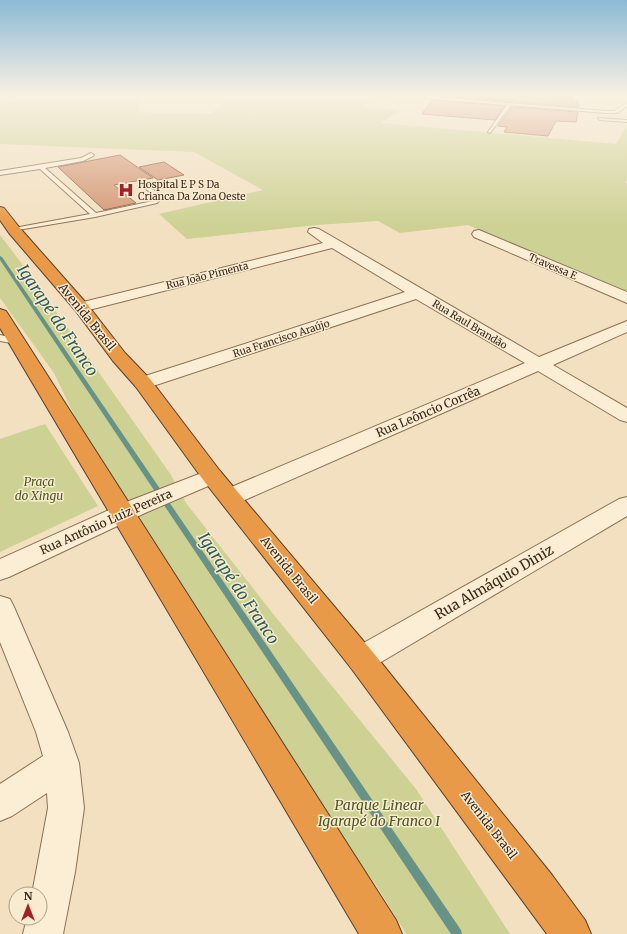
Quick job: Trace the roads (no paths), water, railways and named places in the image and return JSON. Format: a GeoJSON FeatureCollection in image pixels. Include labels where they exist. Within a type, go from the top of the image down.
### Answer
{"type":"FeatureCollection","features":[{"type":"Feature","properties":{"kind":"highway","name":"Avenida Brasil"},"geometry":{"type":"LineString","coordinates":[[7,221],[81,307],[119,357],[143,383],[203,480],[230,497],[361,659],[571,934]]}},
{"type":"Feature","properties":{"kind":"highway"},"geometry":{"type":"LineString","coordinates":[[0,314],[9,340],[130,510],[382,934]]}},
{"type":"Feature","properties":{"kind":"street","name":"Rua Raul Brandão"},"geometry":{"type":"LineString","coordinates":[[314,232],[627,416]]}},
{"type":"Feature","properties":{"kind":"street","name":"Travessa E"},"geometry":{"type":"LineString","coordinates":[[479,234],[627,298]]}},
{"type":"Feature","properties":{"kind":"street","name":"Rua João Pimenta"},"geometry":{"type":"LineString","coordinates":[[81,307],[334,244]]}},
{"type":"Feature","properties":{"kind":"street","name":"Rua Francisco Araújo"},"geometry":{"type":"LineString","coordinates":[[143,383],[418,293]]}},
{"type":"Feature","properties":{"kind":"street","name":"Rua Leôncio Corrêa"},"geometry":{"type":"LineString","coordinates":[[230,497],[627,326]]}},
{"type":"Feature","properties":{"kind":"street","name":"Rua Antônio Luiz Pereira"},"geometry":{"type":"LineString","coordinates":[[0,570],[130,510],[203,480]]}},
{"type":"Feature","properties":{"kind":"street","name":"Rua Almáquio Diniz"},"geometry":{"type":"LineString","coordinates":[[361,659],[627,505]]}},
{"type":"Feature","properties":{"kind":"street"},"geometry":{"type":"LineString","coordinates":[[0,606],[52,732],[62,763],[66,808],[56,872],[43,934]]}},
{"type":"Feature","properties":{"kind":"street"},"geometry":{"type":"LineString","coordinates":[[0,804],[62,763]]}},
{"type":"Feature","properties":{"kind":"lane"},"geometry":{"type":"LineString","coordinates":[[0,173],[83,159],[91,155]]}},
{"type":"Feature","properties":{"kind":"lane"},"geometry":{"type":"LineString","coordinates":[[41,167],[95,215]]}},
{"type":"Feature","properties":{"kind":"lane"},"geometry":{"type":"LineString","coordinates":[[7,221],[95,215],[155,202],[157,200],[157,195],[148,188]]}},
{"type":"Feature","properties":{"kind":"waterway","name":"Igarapé do Franco"},"geometry":{"type":"LineString","coordinates":[[0,257],[457,934]]}},
{"type":"Feature","properties":{"kind":"place","name":"Hospital E P S Da Crianca Da Zona Oeste"},"geometry":{"type":"Point","coordinates":[126,190]}},
{"type":"Feature","properties":{"kind":"park label","name":"Praça do Xingu"},"geometry":{"type":"Point","coordinates":[39,489]}},
{"type":"Feature","properties":{"kind":"park label","name":"Parque Linear Igarapé do Franco I"},"geometry":{"type":"Point","coordinates":[379,814]}}]}
